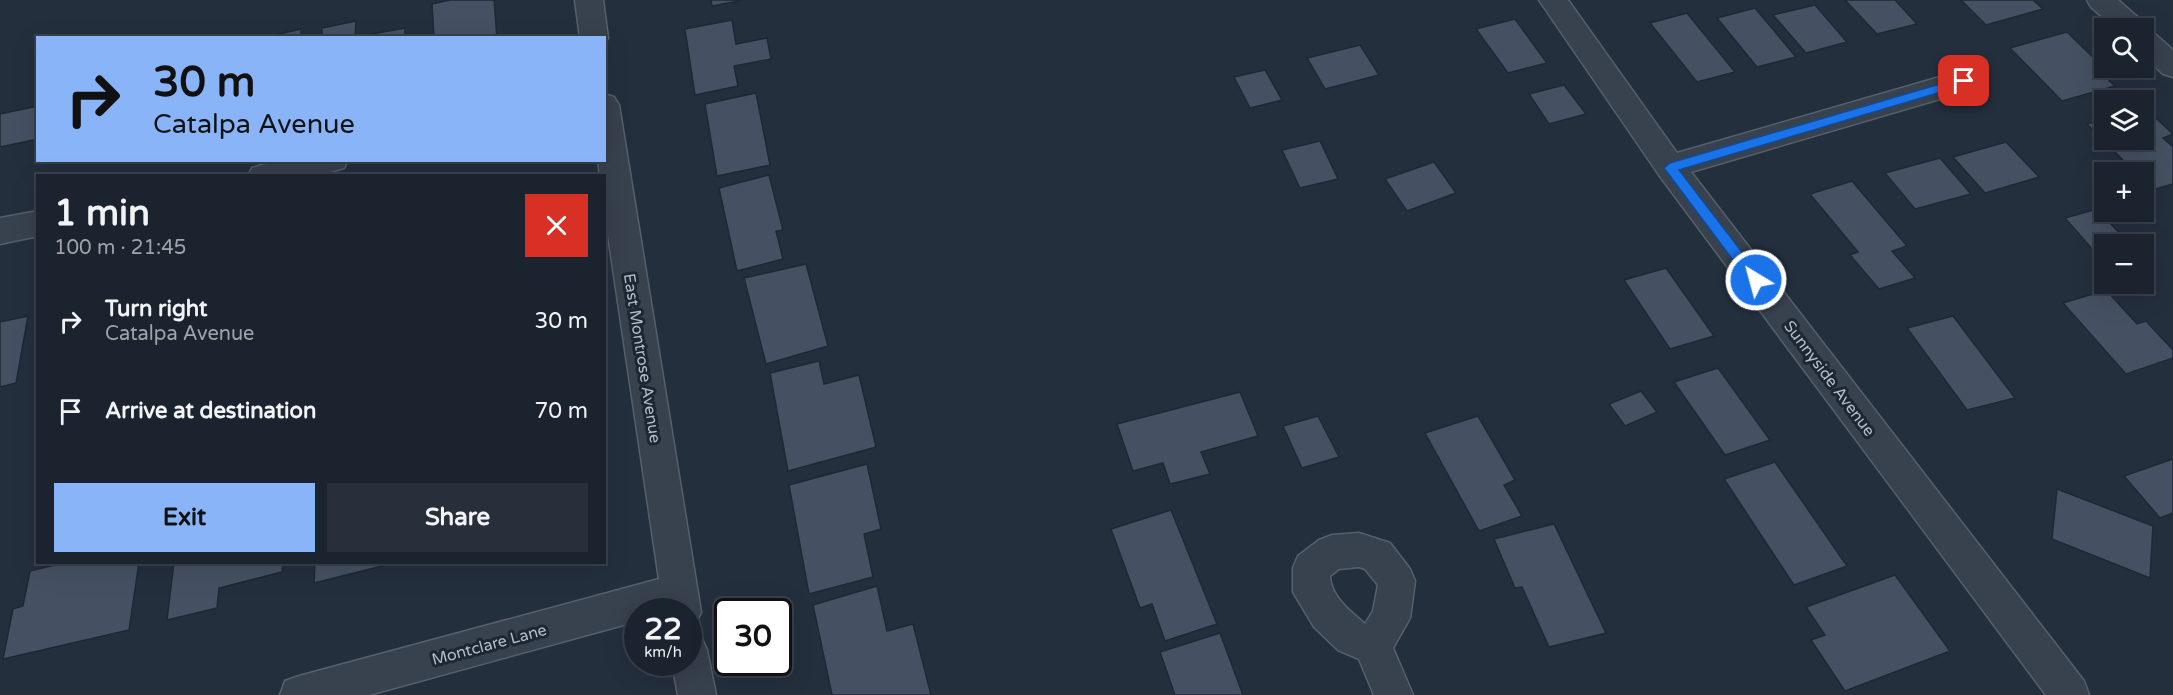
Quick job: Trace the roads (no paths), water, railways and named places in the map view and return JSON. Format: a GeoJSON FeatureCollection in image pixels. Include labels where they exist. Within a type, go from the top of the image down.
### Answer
{"type":"FeatureCollection","features":[{"type":"Feature","properties":{"kind":"street"},"geometry":{"type":"LineString","coordinates":[[589,0],[594,36]]}},
{"type":"Feature","properties":{"kind":"street","name":"Sunnyside Avenue"},"geometry":{"type":"LineString","coordinates":[[1553,0],[1670,168],[2070,695]]}},
{"type":"Feature","properties":{"kind":"street"},"geometry":{"type":"LineString","coordinates":[[2101,0],[2121,18]]}},
{"type":"Feature","properties":{"kind":"street"},"geometry":{"type":"LineString","coordinates":[[2154,49],[2173,67]]}},
{"type":"Feature","properties":{"kind":"street"},"geometry":{"type":"LineString","coordinates":[[1670,168],[1964,81]]}},
{"type":"Feature","properties":{"kind":"street","name":"East Montrose Avenue"},"geometry":{"type":"LineString","coordinates":[[606,118],[679,598]]}},
{"type":"Feature","properties":{"kind":"street"},"geometry":{"type":"LineString","coordinates":[[272,174],[324,162]]}},
{"type":"Feature","properties":{"kind":"street"},"geometry":{"type":"LineString","coordinates":[[0,231],[36,224]]}},
{"type":"Feature","properties":{"kind":"street","name":"Montclare Lane"},"geometry":{"type":"LineString","coordinates":[[299,695],[624,616]]}},
{"type":"Feature","properties":{"kind":"street"},"geometry":{"type":"LineString","coordinates":[[1372,646],[1394,695]]}},
{"type":"Feature","properties":{"kind":"street"},"geometry":{"type":"LineString","coordinates":[[693,676],[697,695]]}}]}
